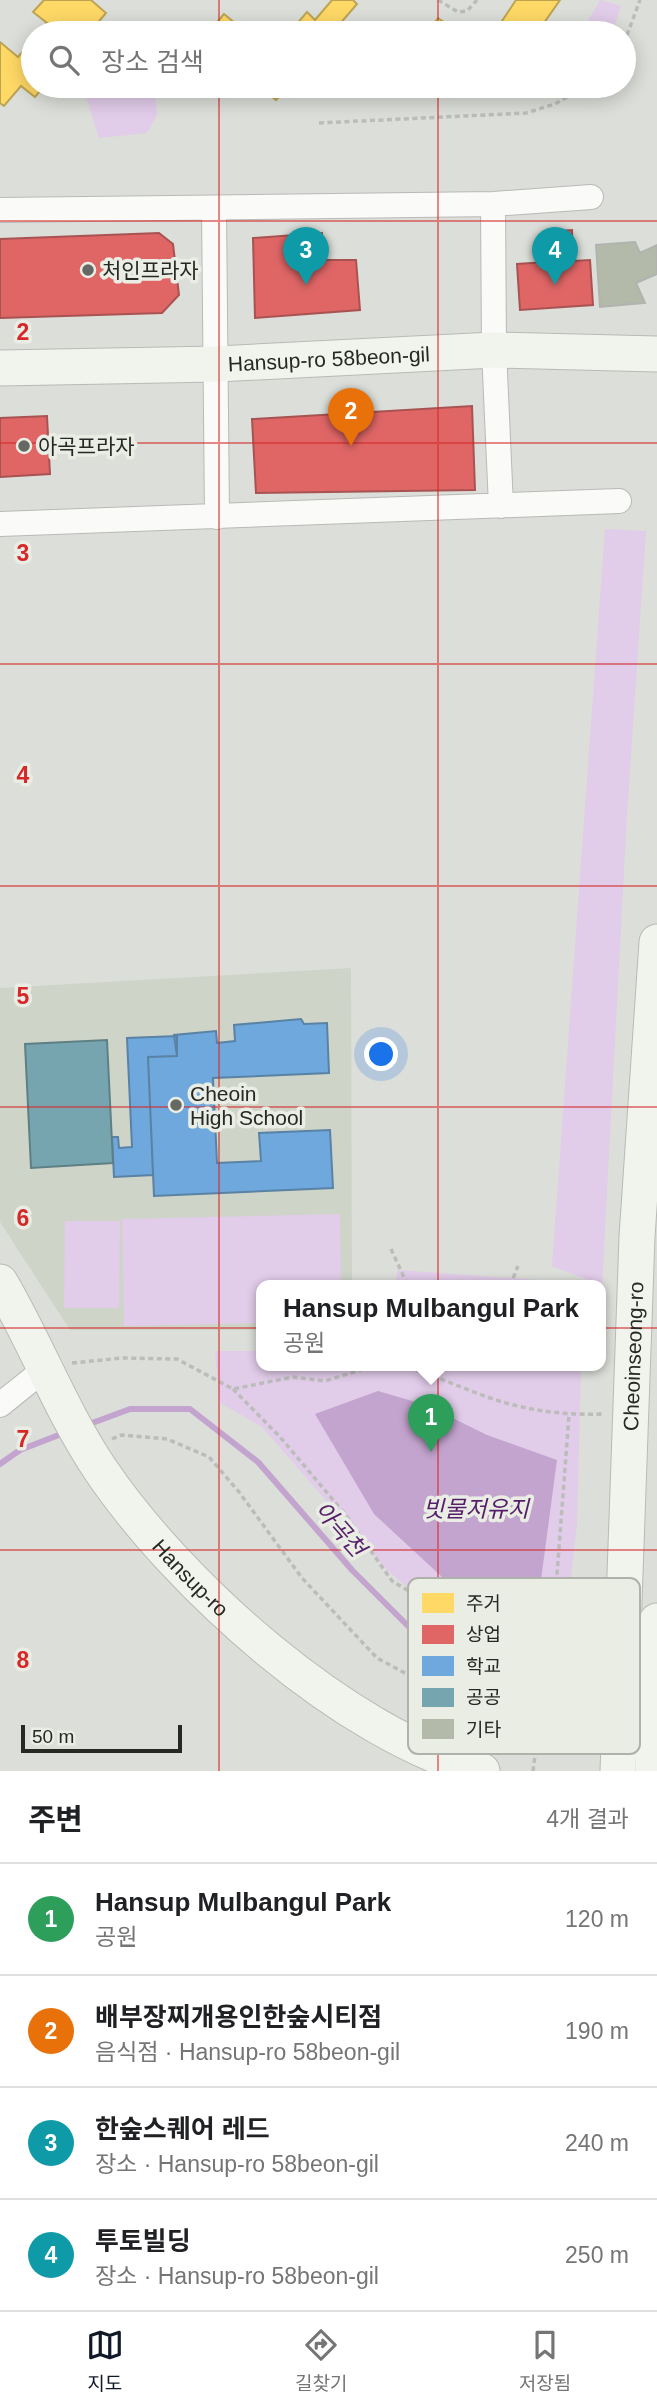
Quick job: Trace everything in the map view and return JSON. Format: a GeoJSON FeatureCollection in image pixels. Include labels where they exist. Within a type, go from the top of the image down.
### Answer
{"type":"FeatureCollection","features":[{"type":"Feature","properties":{"kind":"street"},"geometry":{"type":"LineString","coordinates":[[0,210],[493,204],[590,198]]}},
{"type":"Feature","properties":{"kind":"street"},"geometry":{"type":"LineString","coordinates":[[493,204],[494,350],[501,506]]}},
{"type":"Feature","properties":{"kind":"street"},"geometry":{"type":"LineString","coordinates":[[214,208],[217,517]]}},
{"type":"Feature","properties":{"kind":"street","name":"Hansup-ro 58beon-gil"},"geometry":{"type":"LineString","coordinates":[[0,368],[217,364],[494,350],[657,354]]}},
{"type":"Feature","properties":{"kind":"street"},"geometry":{"type":"LineString","coordinates":[[0,524],[618,501]]}},
{"type":"Feature","properties":{"kind":"street","name":"Cheoinseong-ro"},"geometry":{"type":"LineString","coordinates":[[625,1578],[637,1237],[657,942]]}},
{"type":"Feature","properties":{"kind":"street","name":"Hansup-ro"},"geometry":{"type":"LineString","coordinates":[[0,1282],[87,1448],[152,1538],[193,1580],[291,1668],[374,1724],[408,1742]]}},
{"type":"Feature","properties":{"kind":"street"},"geometry":{"type":"LineString","coordinates":[[0,1405],[46,1368]]}},
{"type":"Feature","properties":{"kind":"street"},"geometry":{"type":"LineString","coordinates":[[653,1771],[657,1621]]}},
{"type":"Feature","properties":{"kind":"street","name":"Hansup-ro"},"geometry":{"type":"LineString","coordinates":[[434,1754],[482,1771]]}},
{"type":"Feature","properties":{"kind":"path"},"geometry":{"type":"LineString","coordinates":[[438,0],[458,12],[467,11],[477,0]]}},
{"type":"Feature","properties":{"kind":"path"},"geometry":{"type":"LineString","coordinates":[[632,21],[640,0]]}},
{"type":"Feature","properties":{"kind":"path"},"geometry":{"type":"LineString","coordinates":[[319,123],[526,113],[565,98]]}},
{"type":"Feature","properties":{"kind":"path"},"geometry":{"type":"LineString","coordinates":[[391,1249],[405,1280]]}},
{"type":"Feature","properties":{"kind":"path"},"geometry":{"type":"LineString","coordinates":[[512,1280],[518,1266]]}},
{"type":"Feature","properties":{"kind":"path"},"geometry":{"type":"LineString","coordinates":[[46,1368],[121,1357],[177,1359],[233,1389],[280,1437],[345,1514],[392,1581],[408,1590]]}},
{"type":"Feature","properties":{"kind":"path"},"geometry":{"type":"LineString","coordinates":[[233,1389],[293,1377],[325,1381],[357,1371]]}},
{"type":"Feature","properties":{"kind":"path"},"geometry":{"type":"LineString","coordinates":[[420,1371],[516,1406],[569,1415],[632,1413]]}},
{"type":"Feature","properties":{"kind":"path"},"geometry":{"type":"LineString","coordinates":[[556,1578],[569,1415]]}},
{"type":"Feature","properties":{"kind":"path"},"geometry":{"type":"LineString","coordinates":[[87,1448],[121,1435],[167,1439],[209,1457],[239,1492],[302,1578],[377,1658],[408,1675]]}},
{"type":"Feature","properties":{"kind":"shaded area"},"geometry":{"type":"Polygon","coordinates":[[[600,0],[621,6],[616,21],[588,21],[600,0]]]}},
{"type":"Feature","properties":{"kind":"shaded area"},"geometry":{"type":"Polygon","coordinates":[[[155,98],[157,115],[147,133],[99,138],[87,100],[155,98]]]}},
{"type":"Feature","properties":{"kind":"shaded area"},"geometry":{"type":"Polygon","coordinates":[[[605,529],[646,531],[627,814],[602,1280],[589,1280],[552,1266],[605,529]]]}},
{"type":"Feature","properties":{"kind":"shaded area","name":"Cheoin High School"},"geometry":{"type":"Polygon","coordinates":[[[351,968],[352,1280],[256,1280],[256,1330],[70,1330],[0,1222],[0,988],[351,968]]]}},
{"type":"Feature","properties":{"kind":"shaded area"},"geometry":{"type":"Polygon","coordinates":[[[340,1214],[341,1280],[256,1280],[256,1323],[124,1326],[122,1219],[340,1214]]]}},
{"type":"Feature","properties":{"kind":"shaded area"},"geometry":{"type":"Polygon","coordinates":[[[65,1221],[120,1221],[119,1308],[64,1308],[65,1221]]]}},
{"type":"Feature","properties":{"kind":"shaded area"},"geometry":{"type":"Polygon","coordinates":[[[398,1270],[538,1280],[396,1280],[398,1270]]]}},
{"type":"Feature","properties":{"kind":"shaded area"},"geometry":{"type":"Polygon","coordinates":[[[215,1351],[256,1351],[256,1371],[581,1371],[577,1525],[571,1578],[408,1578],[408,1588],[386,1569],[261,1426],[220,1403],[215,1351]]]}},
{"type":"Feature","properties":{"kind":"water","name":"빗물저유지"},"geometry":{"type":"Polygon","coordinates":[[[378,1391],[426,1405],[487,1435],[557,1460],[541,1578],[443,1578],[374,1514],[315,1414],[378,1391]]]}},
{"type":"Feature","properties":{"kind":"building: 주거"},"geometry":{"type":"Polygon","coordinates":[[[44,0],[91,0],[106,13],[99,21],[44,21],[33,12],[44,0]]]}},
{"type":"Feature","properties":{"kind":"building: 주거"},"geometry":{"type":"Polygon","coordinates":[[[332,0],[353,0],[357,4],[342,21],[299,21],[307,12],[315,20],[332,0]]]}},
{"type":"Feature","properties":{"kind":"building: 주거"},"geometry":{"type":"Polygon","coordinates":[[[516,0],[560,0],[545,21],[502,21],[516,0]]]}},
{"type":"Feature","properties":{"kind":"building: 주거"},"geometry":{"type":"Polygon","coordinates":[[[224,14],[232,21],[218,21],[224,14]]]}},
{"type":"Feature","properties":{"kind":"building: 주거"},"geometry":{"type":"Polygon","coordinates":[[[0,42],[18,57],[21,53],[21,86],[4,106],[0,103],[0,42]]]}},
{"type":"Feature","properties":{"kind":"building: 상업"},"geometry":{"type":"Polygon","coordinates":[[[572,230],[573,261],[590,260],[593,305],[520,310],[517,264],[547,262],[545,232],[572,230]]]}},
{"type":"Feature","properties":{"kind":"building: 상업","name":"처인프라자"},"geometry":{"type":"Polygon","coordinates":[[[159,233],[173,244],[179,295],[162,313],[0,318],[0,239],[159,233]]]}},
{"type":"Feature","properties":{"kind":"building: 상업"},"geometry":{"type":"Polygon","coordinates":[[[322,233],[322,260],[356,260],[360,310],[255,318],[253,238],[322,233]]]}},
{"type":"Feature","properties":{"kind":"building: 상업"},"geometry":{"type":"Polygon","coordinates":[[[472,406],[475,490],[256,493],[252,419],[472,406]]]}},
{"type":"Feature","properties":{"kind":"building: 상업","name":"아곡프라자"},"geometry":{"type":"Polygon","coordinates":[[[47,416],[50,474],[0,477],[0,418],[47,416]]]}},
{"type":"Feature","properties":{"kind":"building: 학교"},"geometry":{"type":"Polygon","coordinates":[[[301,1019],[304,1024],[327,1023],[329,1073],[213,1078],[217,1163],[261,1161],[259,1133],[330,1130],[333,1188],[154,1196],[148,1057],[177,1056],[174,1035],[216,1031],[217,1043],[235,1041],[234,1025],[301,1019]]]}},
{"type":"Feature","properties":{"kind":"building: 학교"},"geometry":{"type":"Polygon","coordinates":[[[177,1036],[177,1056],[148,1057],[153,1175],[114,1177],[112,1137],[118,1137],[119,1148],[132,1147],[127,1038],[177,1036]]]}},
{"type":"Feature","properties":{"kind":"building: 공공"},"geometry":{"type":"Polygon","coordinates":[[[107,1040],[113,1163],[31,1168],[25,1044],[107,1040]]]}},
{"type":"Feature","properties":{"kind":"building: 기타"},"geometry":{"type":"Polygon","coordinates":[[[635,242],[640,253],[657,245],[657,274],[636,283],[645,303],[600,307],[596,245],[635,242]]]}},
{"type":"Feature","properties":{"kind":"waterway","name":"아곡천"},"geometry":{"type":"LineString","coordinates":[[87,1425],[130,1409],[190,1409],[258,1462],[352,1570],[408,1626]]}},
{"type":"Feature","properties":{"kind":"waterway","name":"아곡천"},"geometry":{"type":"LineString","coordinates":[[0,1464],[20,1450],[64,1433]]}},
{"type":"Feature","properties":{"kind":"place","name":"처인프라자"},"geometry":{"type":"Point","coordinates":[88,270]}},
{"type":"Feature","properties":{"kind":"place","name":"한숲스퀘어 레드"},"geometry":{"type":"Point","coordinates":[306,285]}},
{"type":"Feature","properties":{"kind":"place","name":"투토빌딩"},"geometry":{"type":"Point","coordinates":[555,285]}},
{"type":"Feature","properties":{"kind":"place","name":"아곡프라자"},"geometry":{"type":"Point","coordinates":[24,446]}},
{"type":"Feature","properties":{"kind":"place","name":"배부장찌개용인한숲시티점"},"geometry":{"type":"Point","coordinates":[351,446]}},
{"type":"Feature","properties":{"kind":"place","name":"Cheoin High School"},"geometry":{"type":"Point","coordinates":[176,1105]}},
{"type":"Feature","properties":{"kind":"place","name":"Hansup Mulbangul Park"},"geometry":{"type":"Point","coordinates":[431,1452]}}]}
